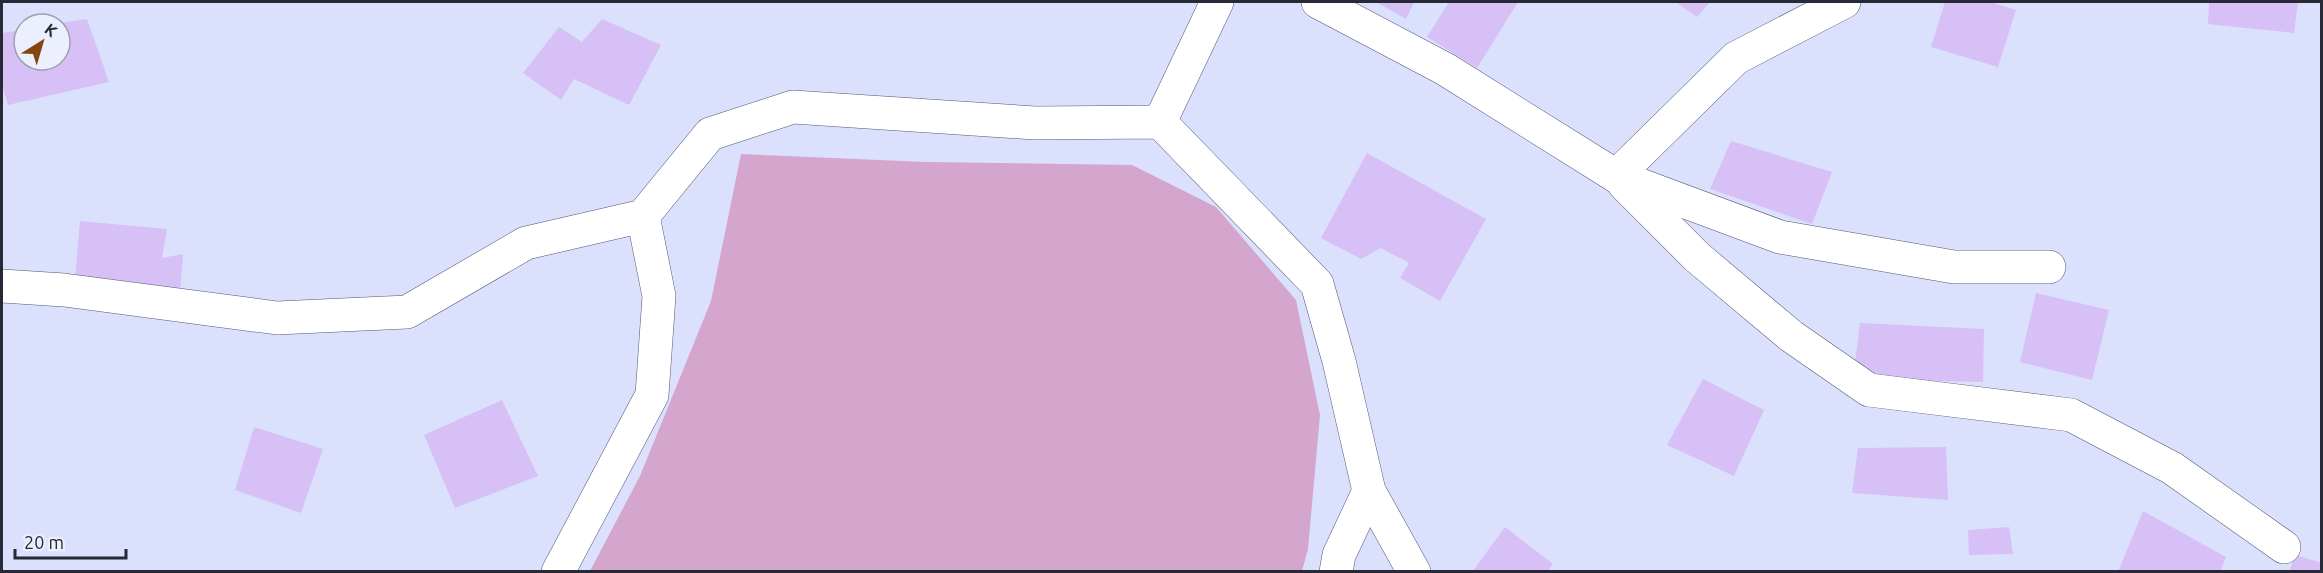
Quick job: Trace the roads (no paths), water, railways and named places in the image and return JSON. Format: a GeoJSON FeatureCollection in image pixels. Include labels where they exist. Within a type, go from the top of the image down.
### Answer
{"type":"FeatureCollection","features":[{"type":"Feature","properties":{"kind":"street"},"geometry":{"type":"LineString","coordinates":[[1160,122],[1217,2]]}},
{"type":"Feature","properties":{"kind":"street"},"geometry":{"type":"LineString","coordinates":[[1318,2],[1445,69],[1616,176],[1780,237],[1954,267],[2049,267]]}},
{"type":"Feature","properties":{"kind":"street"},"geometry":{"type":"LineString","coordinates":[[1616,176],[1736,58],[1844,2]]}},
{"type":"Feature","properties":{"kind":"street"},"geometry":{"type":"LineString","coordinates":[[2,286],[64,290],[278,318],[407,312],[526,243],[643,216],[710,134],[793,107],[1035,123],[1160,122],[1317,284],[1339,361],[1369,491],[1414,572]]}},
{"type":"Feature","properties":{"kind":"street"},"geometry":{"type":"LineString","coordinates":[[1616,176],[1697,257],[1791,336],[1869,390],[2071,415],[2172,468],[2284,547]]}},
{"type":"Feature","properties":{"kind":"street"},"geometry":{"type":"LineString","coordinates":[[558,572],[652,395],[659,296],[643,216]]}},
{"type":"Feature","properties":{"kind":"street"},"geometry":{"type":"LineString","coordinates":[[1336,572],[1339,555],[1369,491]]}}]}
